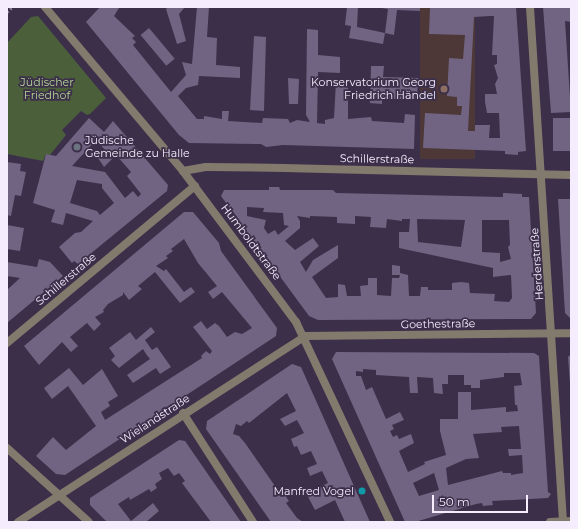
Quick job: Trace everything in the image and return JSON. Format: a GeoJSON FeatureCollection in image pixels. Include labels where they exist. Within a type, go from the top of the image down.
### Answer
{"type":"FeatureCollection","features":[{"type":"Feature","properties":{"kind":"street","name":"Humboldtstraße"},"geometry":{"type":"LineString","coordinates":[[45,7],[195,186],[305,336],[390,522]]}},
{"type":"Feature","properties":{"kind":"street","name":"Herderstraße"},"geometry":{"type":"LineString","coordinates":[[530,7],[567,521]]}},
{"type":"Feature","properties":{"kind":"street","name":"Schillerstraße"},"geometry":{"type":"LineString","coordinates":[[183,171],[206,167],[571,175]]}},
{"type":"Feature","properties":{"kind":"street","name":"Schillerstraße"},"geometry":{"type":"LineString","coordinates":[[7,343],[195,186]]}},
{"type":"Feature","properties":{"kind":"street","name":"Goethestraße"},"geometry":{"type":"LineString","coordinates":[[305,336],[571,333]]}},
{"type":"Feature","properties":{"kind":"street","name":"Wielandstraße"},"geometry":{"type":"LineString","coordinates":[[18,522],[183,413],[305,336]]}},
{"type":"Feature","properties":{"kind":"street"},"geometry":{"type":"LineString","coordinates":[[183,413],[253,522]]}},
{"type":"Feature","properties":{"kind":"street"},"geometry":{"type":"LineString","coordinates":[[7,448],[89,522]]}},
{"type":"Feature","properties":{"kind":"street"},"geometry":{"type":"LineString","coordinates":[[550,522],[567,521]]}},
{"type":"Feature","properties":{"kind":"path"},"geometry":{"type":"LineString","coordinates":[[7,11],[12,7]]}},
{"type":"Feature","properties":{"kind":"shaded area","name":"Konservatorium Georg Friedrich Händel"},"geometry":{"type":"Polygon","coordinates":[[[420,7],[475,7],[475,159],[420,159],[420,7]]]}},
{"type":"Feature","properties":{"kind":"green space","name":"Jüdischer Friedhof"},"geometry":{"type":"Polygon","coordinates":[[[38,16],[106,98],[90,114],[87,115],[81,111],[62,130],[66,135],[50,155],[46,154],[43,161],[7,154],[7,43],[31,17],[38,16]]]}},
{"type":"Feature","properties":{"kind":"building"},"geometry":{"type":"Polygon","coordinates":[[[100,7],[119,8],[114,16],[135,36],[132,38],[136,42],[133,45],[171,92],[186,75],[182,62],[192,64],[197,7],[209,7],[207,37],[217,38],[216,65],[240,67],[240,78],[199,76],[198,85],[186,88],[178,96],[197,119],[204,119],[204,116],[222,119],[222,111],[229,111],[228,121],[262,123],[263,118],[288,119],[290,123],[297,120],[310,122],[306,115],[307,29],[318,30],[318,55],[340,57],[340,73],[318,72],[317,123],[325,124],[325,120],[334,118],[336,81],[348,80],[348,119],[371,117],[372,121],[404,123],[405,114],[415,115],[414,149],[283,145],[266,147],[261,144],[189,143],[179,135],[86,22],[100,7]]]}},
{"type":"Feature","properties":{"kind":"building"},"geometry":{"type":"Polygon","coordinates":[[[168,7],[185,7],[179,14],[186,41],[177,44],[166,9],[168,7]]]}},
{"type":"Feature","properties":{"kind":"building"},"geometry":{"type":"Polygon","coordinates":[[[347,7],[358,7],[357,27],[385,33],[383,44],[349,38],[351,26],[345,25],[347,7]]]}},
{"type":"Feature","properties":{"kind":"building"},"geometry":{"type":"Polygon","coordinates":[[[376,7],[420,7],[420,11],[397,10],[394,35],[385,33],[388,9],[376,7]]]}},
{"type":"Feature","properties":{"kind":"building"},"geometry":{"type":"Polygon","coordinates":[[[430,7],[516,7],[526,151],[518,152],[518,155],[505,154],[505,151],[423,148],[425,113],[461,115],[462,106],[457,106],[457,97],[447,96],[449,58],[463,59],[465,35],[429,34],[430,7]],[[494,16],[474,17],[468,131],[475,131],[475,125],[490,125],[489,138],[500,138],[499,113],[487,113],[485,102],[485,94],[497,94],[495,84],[498,78],[494,65],[497,64],[497,55],[492,55],[494,16]]]}},
{"type":"Feature","properties":{"kind":"building"},"geometry":{"type":"Polygon","coordinates":[[[543,7],[571,7],[571,22],[565,21],[571,112],[551,113],[543,7]]]}},
{"type":"Feature","properties":{"kind":"building"},"geometry":{"type":"Polygon","coordinates":[[[149,28],[175,59],[166,66],[141,35],[149,28]]]}},
{"type":"Feature","properties":{"kind":"building"},"geometry":{"type":"Polygon","coordinates":[[[254,36],[266,37],[264,111],[250,110],[254,36]]]}},
{"type":"Feature","properties":{"kind":"building"},"geometry":{"type":"Polygon","coordinates":[[[371,66],[384,66],[383,77],[418,78],[417,99],[382,99],[382,104],[370,103],[371,66]]]}},
{"type":"Feature","properties":{"kind":"building"},"geometry":{"type":"Polygon","coordinates":[[[288,78],[299,79],[298,104],[289,104],[288,78]]]}},
{"type":"Feature","properties":{"kind":"building"},"geometry":{"type":"Polygon","coordinates":[[[89,118],[104,132],[113,121],[168,185],[167,191],[78,264],[74,261],[72,263],[59,247],[75,233],[81,232],[93,221],[66,213],[63,225],[51,222],[55,210],[33,203],[46,154],[56,156],[89,118]],[[96,140],[72,166],[105,172],[125,198],[133,191],[138,197],[141,194],[127,176],[131,172],[116,155],[104,167],[98,158],[105,150],[96,140]],[[77,180],[70,203],[97,211],[100,215],[114,203],[102,188],[102,184],[77,180]]]}},
{"type":"Feature","properties":{"kind":"building"},"geometry":{"type":"Polygon","coordinates":[[[553,118],[570,118],[570,151],[553,151],[553,118]]]}},
{"type":"Feature","properties":{"kind":"building"},"geometry":{"type":"Polygon","coordinates":[[[7,162],[21,164],[20,171],[26,172],[21,196],[15,195],[11,216],[7,215],[7,162]]]}},
{"type":"Feature","properties":{"kind":"building"},"geometry":{"type":"Polygon","coordinates":[[[269,187],[279,187],[280,190],[333,190],[336,193],[500,197],[503,197],[503,193],[522,194],[522,197],[529,197],[536,313],[531,319],[318,320],[309,316],[221,196],[224,190],[269,190],[269,187]],[[247,207],[247,216],[266,220],[264,228],[268,234],[275,230],[278,235],[289,226],[284,225],[283,213],[263,212],[264,208],[247,207]],[[297,216],[300,221],[300,228],[285,241],[295,250],[313,238],[319,246],[300,262],[306,272],[313,260],[338,245],[338,258],[312,277],[326,298],[338,297],[338,284],[345,285],[347,296],[361,296],[360,286],[368,285],[368,278],[377,278],[377,295],[391,296],[392,278],[399,278],[400,275],[392,275],[392,265],[400,266],[400,273],[408,275],[409,296],[420,296],[421,287],[428,287],[428,290],[452,290],[452,283],[461,282],[469,283],[470,293],[495,294],[494,301],[509,302],[512,298],[511,275],[493,277],[493,268],[399,248],[399,232],[409,232],[410,219],[402,219],[402,221],[387,219],[386,228],[370,227],[371,217],[355,216],[355,224],[337,223],[337,217],[310,216],[310,218],[297,216]],[[417,219],[418,242],[461,247],[465,220],[417,219]],[[482,220],[482,252],[500,253],[500,262],[511,259],[508,247],[510,245],[509,220],[482,220]]]}},
{"type":"Feature","properties":{"kind":"building"},"geometry":{"type":"Polygon","coordinates":[[[558,199],[571,199],[571,319],[565,313],[558,199]]]}},
{"type":"Feature","properties":{"kind":"building"},"geometry":{"type":"Polygon","coordinates":[[[184,212],[193,212],[219,243],[221,251],[277,328],[276,336],[65,475],[56,474],[36,456],[53,437],[66,450],[96,426],[68,386],[52,399],[44,388],[69,368],[83,385],[102,369],[118,396],[108,402],[110,406],[101,412],[105,420],[202,358],[201,356],[206,351],[210,354],[212,351],[193,327],[201,321],[207,329],[215,323],[227,337],[235,332],[242,334],[252,328],[222,292],[213,299],[208,292],[217,286],[198,263],[184,239],[171,249],[173,251],[166,256],[168,258],[156,266],[164,271],[166,269],[184,292],[191,287],[195,292],[180,303],[155,272],[138,286],[142,289],[129,300],[123,292],[123,295],[108,304],[103,310],[104,312],[95,317],[101,324],[94,331],[87,323],[70,337],[78,346],[71,352],[62,342],[39,365],[24,346],[184,212]]]}},
{"type":"Feature","properties":{"kind":"building"},"geometry":{"type":"Polygon","coordinates":[[[7,225],[24,228],[20,251],[7,249],[7,225]]]}},
{"type":"Feature","properties":{"kind":"building"},"geometry":{"type":"Polygon","coordinates":[[[39,259],[50,262],[63,276],[7,323],[7,290],[20,278],[7,276],[7,262],[37,267],[39,259]]]}},
{"type":"Feature","properties":{"kind":"building"},"geometry":{"type":"Polygon","coordinates":[[[151,327],[155,332],[145,340],[152,350],[157,347],[171,367],[160,374],[156,368],[133,383],[127,375],[150,359],[143,349],[119,368],[111,360],[115,356],[109,348],[130,332],[136,340],[151,327]]]}},
{"type":"Feature","properties":{"kind":"building"},"geometry":{"type":"Polygon","coordinates":[[[336,352],[534,353],[539,356],[548,492],[551,494],[548,498],[492,501],[493,505],[483,506],[482,503],[476,504],[415,522],[405,522],[332,359],[336,352]],[[363,369],[363,372],[356,371],[356,376],[361,376],[366,390],[372,387],[386,419],[400,412],[404,420],[392,425],[394,429],[390,431],[393,437],[397,435],[399,439],[411,434],[414,443],[399,451],[408,472],[425,464],[424,462],[446,455],[440,431],[440,419],[458,419],[458,392],[471,392],[471,410],[506,407],[506,412],[518,411],[517,405],[515,405],[514,386],[522,385],[520,373],[504,373],[504,377],[480,380],[480,388],[471,388],[471,385],[464,385],[464,375],[448,375],[448,384],[442,384],[443,394],[434,393],[433,378],[417,377],[418,393],[410,393],[409,377],[376,375],[376,370],[363,369]],[[519,426],[501,427],[502,432],[473,434],[479,458],[466,459],[446,468],[448,485],[502,471],[503,473],[511,473],[511,475],[523,473],[522,455],[509,456],[508,449],[521,449],[519,426]],[[434,473],[413,483],[419,496],[439,490],[434,473]]]}},
{"type":"Feature","properties":{"kind":"building"},"geometry":{"type":"Polygon","coordinates":[[[571,354],[571,383],[570,383],[568,357],[571,354]]]}},
{"type":"Feature","properties":{"kind":"building"},"geometry":{"type":"Polygon","coordinates":[[[292,364],[301,367],[370,522],[345,522],[335,500],[315,510],[306,493],[328,483],[322,471],[310,476],[307,468],[317,464],[311,451],[301,455],[297,446],[294,447],[291,439],[304,433],[297,420],[285,426],[280,419],[296,411],[287,393],[249,423],[247,421],[241,426],[236,424],[233,434],[239,436],[245,443],[282,496],[284,494],[289,501],[286,503],[297,518],[303,522],[271,522],[206,429],[207,421],[292,364]]]}},
{"type":"Feature","properties":{"kind":"building"},"geometry":{"type":"Polygon","coordinates":[[[179,440],[185,441],[241,522],[211,522],[182,483],[185,481],[179,473],[174,476],[168,468],[159,473],[162,479],[155,484],[157,488],[151,492],[149,489],[130,500],[129,497],[118,504],[131,521],[153,503],[159,511],[146,522],[107,522],[90,505],[90,498],[179,440]]]}},
{"type":"Feature","properties":{"kind":"place","name":"Konservatorium Georg Friedrich Händel"},"geometry":{"type":"Point","coordinates":[444,89]}},
{"type":"Feature","properties":{"kind":"place","name":"Jüdische Gemeinde zu Halle"},"geometry":{"type":"Point","coordinates":[77,147]}},
{"type":"Feature","properties":{"kind":"place","name":"Manfred Vogel"},"geometry":{"type":"Point","coordinates":[362,491]}}]}
